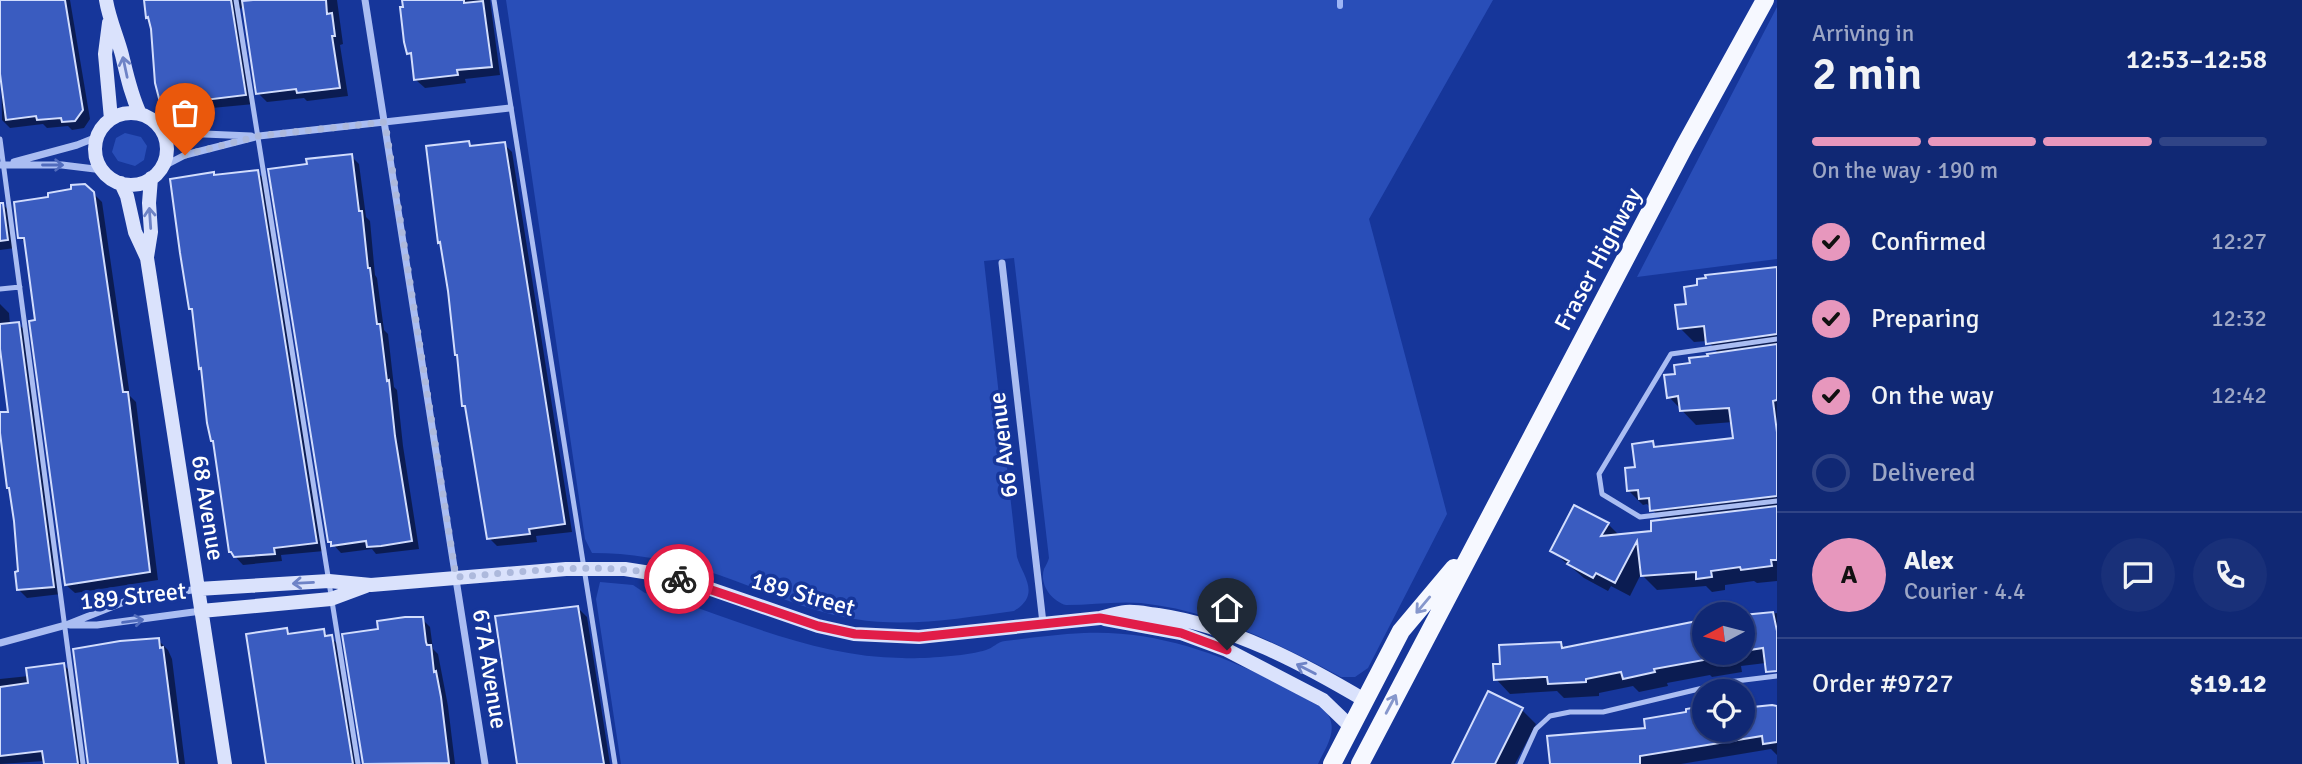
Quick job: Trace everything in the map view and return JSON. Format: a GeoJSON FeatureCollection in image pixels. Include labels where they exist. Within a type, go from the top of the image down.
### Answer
{"type":"FeatureCollection","features":[{"type":"Feature","properties":{"kind":"main road","name":"Fraser Highway"},"geometry":{"type":"LineString","coordinates":[[1359,764],[1684,147],[1765,0]]}},
{"type":"Feature","properties":{"kind":"main road","name":"Fraser Highway"},"geometry":{"type":"LineString","coordinates":[[1332,764],[1401,631],[1476,542]]}},
{"type":"Feature","properties":{"kind":"main road"},"geometry":{"type":"LineString","coordinates":[[1359,764],[1369,708],[1366,701]]}},
{"type":"Feature","properties":{"kind":"street"},"geometry":{"type":"LineString","coordinates":[[106,0],[109,18],[122,52],[132,98],[141,114],[181,133],[258,136]]}},
{"type":"Feature","properties":{"kind":"street","name":"67A Avenue"},"geometry":{"type":"LineString","coordinates":[[365,0],[485,764]]}},
{"type":"Feature","properties":{"kind":"street"},"geometry":{"type":"LineString","coordinates":[[109,18],[105,54],[111,119]]}},
{"type":"Feature","properties":{"kind":"street"},"geometry":{"type":"LineString","coordinates":[[97,137],[96,154],[103,170],[121,183],[139,183],[185,155],[258,136],[510,108]]}},
{"type":"Feature","properties":{"kind":"street"},"geometry":{"type":"LineString","coordinates":[[2,165],[77,145],[97,137],[111,119],[123,114],[141,114]]}},
{"type":"Feature","properties":{"kind":"street"},"geometry":{"type":"LineString","coordinates":[[156,123],[163,134],[166,147],[156,173]]}},
{"type":"Feature","properties":{"kind":"street"},"geometry":{"type":"LineString","coordinates":[[2,165],[62,165],[103,170]]}},
{"type":"Feature","properties":{"kind":"street","name":"68 Avenue"},"geometry":{"type":"LineString","coordinates":[[147,258],[151,232],[149,203],[156,173]]}},
{"type":"Feature","properties":{"kind":"street","name":"68 Avenue"},"geometry":{"type":"LineString","coordinates":[[121,183],[127,196],[135,232],[147,258],[225,764]]}},
{"type":"Feature","properties":{"kind":"street","name":"66 Avenue"},"geometry":{"type":"LineString","coordinates":[[1002,262],[1043,623]]}},
{"type":"Feature","properties":{"kind":"street","name":"189 Street"},"geometry":{"type":"LineString","coordinates":[[0,643],[66,625],[129,600],[198,589],[329,581],[371,584],[584,569],[625,569],[663,575],[818,626],[855,634],[919,637],[1100,618],[1126,612],[1185,619],[1260,645],[1366,701]]}},
{"type":"Feature","properties":{"kind":"street","name":"189 Street"},"geometry":{"type":"LineString","coordinates":[[66,625],[97,625],[201,611],[331,599],[371,584]]}},
{"type":"Feature","properties":{"kind":"street","name":"189 Street"},"geometry":{"type":"LineString","coordinates":[[1100,618],[1181,633],[1227,650],[1323,700],[1351,727]]}},
{"type":"Feature","properties":{"kind":"lane"},"geometry":{"type":"LineString","coordinates":[[236,0],[358,764]]}},
{"type":"Feature","properties":{"kind":"lane"},"geometry":{"type":"LineString","coordinates":[[494,0],[615,764]]}},
{"type":"Feature","properties":{"kind":"lane"},"geometry":{"type":"LineString","coordinates":[[0,139],[83,764]]}},
{"type":"Feature","properties":{"kind":"lane"},"geometry":{"type":"LineString","coordinates":[[0,289],[20,287]]}},
{"type":"Feature","properties":{"kind":"lane"},"geometry":{"type":"LineString","coordinates":[[1777,340],[1671,354],[1599,474],[1602,494],[1640,517],[1777,501]]}},
{"type":"Feature","properties":{"kind":"lane"},"geometry":{"type":"LineString","coordinates":[[1520,764],[1536,729],[1550,716],[1570,712],[1603,712],[1728,682],[1777,676]]}},
{"type":"Feature","properties":{"kind":"shaded area"},"geometry":{"type":"Polygon","coordinates":[[[506,0],[1493,0],[1369,219],[1447,514],[1368,668],[1355,677],[1341,677],[1244,630],[1194,613],[1141,603],[1066,605],[1048,592],[1043,575],[1049,558],[1014,258],[984,261],[1017,557],[1029,591],[1022,605],[1014,611],[954,619],[875,622],[816,610],[689,566],[634,555],[592,553],[585,539],[506,0]]]}},
{"type":"Feature","properties":{"kind":"shaded area"},"geometry":{"type":"Polygon","coordinates":[[[1777,7],[1777,259],[1637,277],[1777,7]]]}},
{"type":"Feature","properties":{"kind":"shaded area"},"geometry":{"type":"Polygon","coordinates":[[[125,133],[141,137],[147,146],[144,160],[135,166],[118,161],[112,152],[116,138],[125,133]]]}},
{"type":"Feature","properties":{"kind":"shaded area"},"geometry":{"type":"Polygon","coordinates":[[[600,582],[633,585],[645,593],[667,597],[782,637],[841,652],[871,656],[910,658],[957,655],[986,650],[1005,641],[1074,634],[1116,633],[1148,637],[1209,653],[1267,678],[1323,708],[1331,722],[1331,736],[1318,764],[621,764],[596,599],[600,582]]]}},
{"type":"Feature","properties":{"kind":"building"},"geometry":{"type":"Polygon","coordinates":[[[0,0],[65,0],[83,110],[75,121],[62,122],[61,118],[37,120],[36,116],[6,120],[0,74],[0,0]]]}},
{"type":"Feature","properties":{"kind":"building"},"geometry":{"type":"Polygon","coordinates":[[[144,0],[231,0],[246,95],[204,100],[205,105],[162,110],[155,83],[151,29],[148,17],[146,18],[144,0]]]}},
{"type":"Feature","properties":{"kind":"building"},"geometry":{"type":"Polygon","coordinates":[[[326,0],[327,14],[332,13],[335,36],[332,36],[340,88],[297,93],[296,89],[256,94],[242,1],[326,0]]]}},
{"type":"Feature","properties":{"kind":"building"},"geometry":{"type":"Polygon","coordinates":[[[402,0],[464,0],[464,3],[483,1],[492,67],[457,70],[458,75],[414,80],[411,53],[407,54],[404,42],[400,7],[403,7],[402,0]]]}},
{"type":"Feature","properties":{"kind":"building"},"geometry":{"type":"Polygon","coordinates":[[[469,141],[470,146],[505,142],[565,524],[529,529],[530,534],[487,539],[465,406],[462,406],[426,146],[469,141]]]}},
{"type":"Feature","properties":{"kind":"building"},"geometry":{"type":"Polygon","coordinates":[[[352,154],[412,541],[367,547],[366,541],[331,546],[331,542],[328,542],[268,169],[307,164],[306,159],[352,154]]]}},
{"type":"Feature","properties":{"kind":"building"},"geometry":{"type":"Polygon","coordinates":[[[258,170],[317,543],[274,548],[275,554],[234,557],[229,552],[213,441],[207,423],[201,368],[199,369],[192,309],[189,309],[170,179],[214,172],[214,175],[258,170]]]}},
{"type":"Feature","properties":{"kind":"building"},"geometry":{"type":"Polygon","coordinates":[[[85,184],[94,192],[123,392],[128,392],[150,572],[65,585],[29,321],[35,320],[24,238],[18,238],[14,202],[48,197],[48,193],[71,189],[71,185],[85,184]]]}},
{"type":"Feature","properties":{"kind":"building"},"geometry":{"type":"Polygon","coordinates":[[[0,203],[3,203],[8,240],[0,241],[0,203]]]}},
{"type":"Feature","properties":{"kind":"building"},"geometry":{"type":"Polygon","coordinates":[[[1777,267],[1777,334],[1706,344],[1704,326],[1678,329],[1675,305],[1686,304],[1684,287],[1697,285],[1697,279],[1706,278],[1705,275],[1777,267]]]}},
{"type":"Feature","properties":{"kind":"building"},"geometry":{"type":"Polygon","coordinates":[[[19,322],[54,587],[17,590],[14,521],[0,433],[0,412],[8,412],[0,349],[0,324],[19,322]]]}},
{"type":"Feature","properties":{"kind":"building"},"geometry":{"type":"Polygon","coordinates":[[[1777,344],[1777,400],[1773,401],[1777,432],[1777,496],[1650,511],[1649,498],[1639,499],[1638,490],[1627,491],[1625,468],[1635,467],[1632,444],[1653,441],[1654,447],[1733,438],[1729,408],[1680,411],[1678,396],[1667,398],[1664,375],[1675,374],[1674,365],[1690,363],[1689,358],[1708,356],[1707,354],[1777,344]]]}},
{"type":"Feature","properties":{"kind":"building"},"geometry":{"type":"Polygon","coordinates":[[[1574,505],[1609,523],[1601,536],[1651,531],[1651,521],[1777,506],[1777,560],[1771,560],[1772,566],[1711,571],[1712,577],[1696,579],[1696,572],[1641,576],[1637,541],[1615,583],[1596,573],[1593,578],[1550,551],[1574,505]]]}},
{"type":"Feature","properties":{"kind":"building"},"geometry":{"type":"Polygon","coordinates":[[[578,606],[604,764],[517,764],[495,616],[578,606]]]}},
{"type":"Feature","properties":{"kind":"building"},"geometry":{"type":"Polygon","coordinates":[[[1773,612],[1777,631],[1777,671],[1766,672],[1763,648],[1755,649],[1755,614],[1773,612]]]}},
{"type":"Feature","properties":{"kind":"building"},"geometry":{"type":"Polygon","coordinates":[[[423,617],[426,642],[431,645],[434,672],[436,671],[441,697],[449,763],[363,764],[342,634],[378,629],[377,621],[423,617]]]}},
{"type":"Feature","properties":{"kind":"building"},"geometry":{"type":"Polygon","coordinates":[[[1692,622],[1692,662],[1654,669],[1655,672],[1623,679],[1621,672],[1586,679],[1586,682],[1548,684],[1547,677],[1494,680],[1493,664],[1500,664],[1499,645],[1561,642],[1562,648],[1692,622]]]}},
{"type":"Feature","properties":{"kind":"building"},"geometry":{"type":"Polygon","coordinates":[[[287,628],[288,634],[324,629],[325,636],[332,635],[353,764],[266,764],[246,634],[287,628]]]}},
{"type":"Feature","properties":{"kind":"building"},"geometry":{"type":"Polygon","coordinates":[[[159,638],[160,648],[163,647],[178,764],[88,764],[73,649],[159,638]]]}},
{"type":"Feature","properties":{"kind":"building"},"geometry":{"type":"Polygon","coordinates":[[[64,663],[78,764],[44,764],[42,751],[0,756],[0,687],[28,683],[26,668],[64,663]]]}},
{"type":"Feature","properties":{"kind":"building"},"geometry":{"type":"Polygon","coordinates":[[[1488,691],[1523,708],[1495,764],[1452,764],[1488,691]]]}},
{"type":"Feature","properties":{"kind":"building"},"geometry":{"type":"Polygon","coordinates":[[[1777,706],[1777,742],[1763,744],[1762,736],[1755,737],[1755,707],[1777,706]]]}},
{"type":"Feature","properties":{"kind":"building"},"geometry":{"type":"Polygon","coordinates":[[[1692,708],[1692,742],[1725,742],[1640,756],[1640,764],[1550,764],[1547,736],[1645,728],[1644,719],[1686,712],[1686,709],[1692,708]]]}},
{"type":"Feature","properties":{"kind":"waterway"},"geometry":{"type":"LineString","coordinates":[[1340,0],[1340,6]]}},
{"type":"Feature","properties":{"kind":"way so far"},"geometry":{"type":"LineString","coordinates":[[185,155],[258,136],[385,122],[456,577],[609,568],[679,579]]}},
{"type":"Feature","properties":{"kind":"route"},"geometry":{"type":"LineString","coordinates":[[679,579],[818,626],[855,634],[919,637],[1100,618],[1181,633],[1227,650]]}}]}
